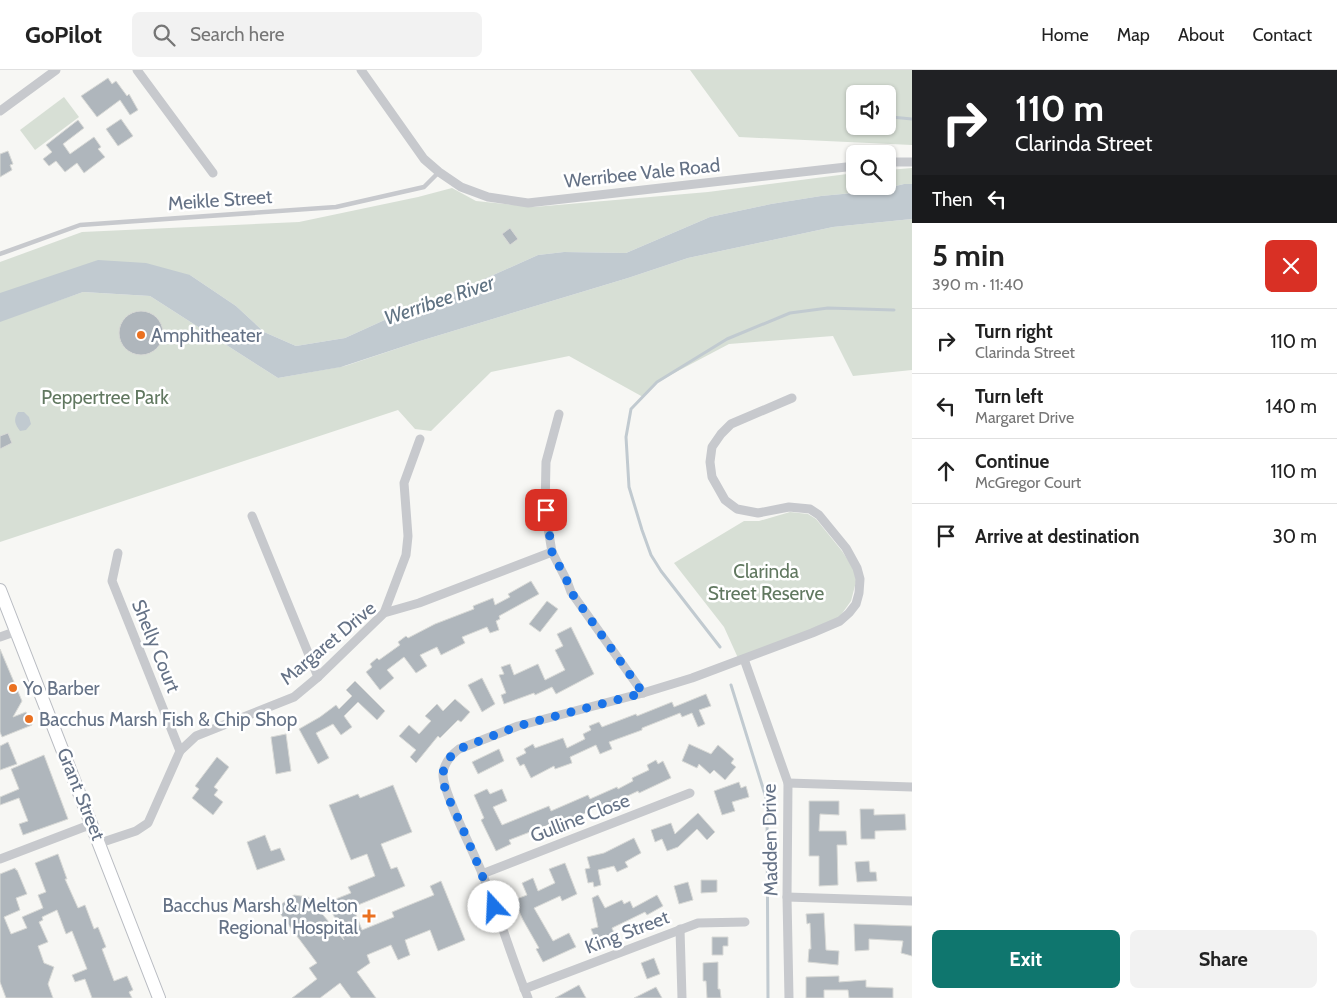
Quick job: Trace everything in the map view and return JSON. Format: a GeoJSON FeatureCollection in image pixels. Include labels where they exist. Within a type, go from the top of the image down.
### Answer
{"type":"FeatureCollection","features":[{"type":"Feature","properties":{"kind":"main road","name":"Grant Street"},"geometry":{"type":"LineString","coordinates":[[0,590],[160,998]]}},
{"type":"Feature","properties":{"kind":"street"},"geometry":{"type":"LineString","coordinates":[[0,111],[56,70]]}},
{"type":"Feature","properties":{"kind":"street"},"geometry":{"type":"LineString","coordinates":[[137,70],[213,173]]}},
{"type":"Feature","properties":{"kind":"street","name":"Werribee Vale Road"},"geometry":{"type":"LineString","coordinates":[[361,70],[424,159],[439,172],[461,186],[488,197],[528,203],[846,167]]}},
{"type":"Feature","properties":{"kind":"street"},"geometry":{"type":"LineString","coordinates":[[896,162],[912,162]]}},
{"type":"Feature","properties":{"kind":"street"},"geometry":{"type":"LineString","coordinates":[[526,994],[482,874],[446,790],[443,774],[446,762],[459,749],[518,726],[643,693],[744,659],[840,621],[856,604],[860,579],[857,568],[846,548],[819,514],[810,509],[789,507],[758,513],[737,509],[725,500],[712,477],[710,462],[712,448],[721,434],[731,424],[792,398]]}},
{"type":"Feature","properties":{"kind":"street"},"geometry":{"type":"LineString","coordinates":[[559,414],[546,462],[546,510],[552,552],[571,592],[643,693]]}},
{"type":"Feature","properties":{"kind":"street"},"geometry":{"type":"LineString","coordinates":[[384,613],[406,555],[408,536],[404,483],[420,439]]}},
{"type":"Feature","properties":{"kind":"street"},"geometry":{"type":"LineString","coordinates":[[252,516],[318,677]]}},
{"type":"Feature","properties":{"kind":"street","name":"Margaret Drive"},"geometry":{"type":"LineString","coordinates":[[100,843],[136,831],[148,823],[180,750],[196,736],[294,697],[318,677],[384,613],[419,603],[552,552]]}},
{"type":"Feature","properties":{"kind":"street","name":"Shelly Court"},"geometry":{"type":"LineString","coordinates":[[118,553],[112,582],[180,750]]}},
{"type":"Feature","properties":{"kind":"street"},"geometry":{"type":"LineString","coordinates":[[0,638],[17,631]]}},
{"type":"Feature","properties":{"kind":"street","name":"Madden Drive"},"geometry":{"type":"LineString","coordinates":[[744,659],[788,783],[787,897],[789,998]]}},
{"type":"Feature","properties":{"kind":"street"},"geometry":{"type":"LineString","coordinates":[[788,783],[912,787]]}},
{"type":"Feature","properties":{"kind":"street","name":"Gulline Close"},"geometry":{"type":"LineString","coordinates":[[482,874],[690,793]]}},
{"type":"Feature","properties":{"kind":"street"},"geometry":{"type":"LineString","coordinates":[[0,859],[92,824]]}},
{"type":"Feature","properties":{"kind":"street"},"geometry":{"type":"LineString","coordinates":[[787,897],[912,901]]}},
{"type":"Feature","properties":{"kind":"street","name":"King Street"},"geometry":{"type":"LineString","coordinates":[[526,994],[698,923],[745,922]]}},
{"type":"Feature","properties":{"kind":"street"},"geometry":{"type":"LineString","coordinates":[[680,929],[682,998]]}},
{"type":"Feature","properties":{"kind":"lane","name":"Meikle Street"},"geometry":{"type":"LineString","coordinates":[[0,254],[80,226],[336,207],[424,188],[439,172]]}},
{"type":"Feature","properties":{"kind":"green space"},"geometry":{"type":"Polygon","coordinates":[[[690,70],[912,70],[912,145],[739,137],[690,70]]]}},
{"type":"Feature","properties":{"kind":"green space"},"geometry":{"type":"Polygon","coordinates":[[[64,97],[79,117],[35,150],[20,130],[64,97]]]}},
{"type":"Feature","properties":{"kind":"green space"},"geometry":{"type":"Polygon","coordinates":[[[912,168],[912,184],[896,186],[896,169],[912,168]]]}},
{"type":"Feature","properties":{"kind":"green space"},"geometry":{"type":"Polygon","coordinates":[[[846,174],[846,194],[771,204],[710,217],[626,253],[564,252],[538,255],[345,338],[296,346],[264,332],[236,306],[190,275],[0,294],[0,262],[82,232],[299,222],[452,188],[476,201],[534,207],[708,192],[846,174]]]}},
{"type":"Feature","properties":{"kind":"green space","name":"Peppertree Park"},"geometry":{"type":"Polygon","coordinates":[[[912,219],[912,370],[853,376],[833,336],[729,344],[657,382],[643,397],[569,356],[491,372],[431,431],[415,429],[398,410],[0,542],[0,321],[83,292],[150,296],[278,378],[345,366],[688,258],[833,227],[912,219]]]}},
{"type":"Feature","properties":{"kind":"green space","name":"Clarinda Street Reserve"},"geometry":{"type":"Polygon","coordinates":[[[790,512],[808,514],[816,519],[842,551],[857,578],[851,601],[838,619],[738,658],[724,627],[674,563],[744,521],[759,521],[790,512]]]}},
{"type":"Feature","properties":{"kind":"water","name":"Werribee River"},"geometry":{"type":"Polygon","coordinates":[[[912,184],[912,219],[833,227],[688,258],[341,367],[278,378],[150,296],[83,292],[0,322],[0,293],[98,260],[146,263],[190,275],[236,306],[264,332],[296,346],[345,338],[538,255],[564,252],[626,253],[710,217],[821,196],[846,194],[896,195],[896,186],[912,184]]]}},
{"type":"Feature","properties":{"kind":"water"},"geometry":{"type":"Polygon","coordinates":[[[18,412],[24,412],[29,417],[31,424],[26,430],[20,431],[16,424],[15,420],[18,412]]]}},
{"type":"Feature","properties":{"kind":"building"},"geometry":{"type":"Polygon","coordinates":[[[108,78],[112,84],[116,81],[127,96],[129,94],[138,110],[130,115],[120,100],[97,117],[81,96],[108,78]]]}},
{"type":"Feature","properties":{"kind":"building"},"geometry":{"type":"Polygon","coordinates":[[[121,119],[133,136],[118,146],[106,129],[121,119]]]}},
{"type":"Feature","properties":{"kind":"building"},"geometry":{"type":"Polygon","coordinates":[[[78,120],[84,128],[63,144],[70,154],[94,137],[101,147],[98,149],[105,157],[84,173],[77,163],[65,172],[56,161],[49,166],[43,159],[52,152],[46,145],[78,120]]]}},
{"type":"Feature","properties":{"kind":"building"},"geometry":{"type":"Polygon","coordinates":[[[8,151],[13,164],[10,165],[12,170],[0,177],[0,154],[8,151]]]}},
{"type":"Feature","properties":{"kind":"building"},"geometry":{"type":"Polygon","coordinates":[[[510,228],[518,239],[510,245],[502,234],[510,228]]]}},
{"type":"Feature","properties":{"kind":"building","name":"Amphitheater"},"geometry":{"type":"Polygon","coordinates":[[[141,311],[153,315],[159,321],[163,333],[159,345],[153,351],[141,355],[129,351],[123,345],[119,333],[123,321],[129,315],[141,311]]]}},
{"type":"Feature","properties":{"kind":"building"},"geometry":{"type":"Polygon","coordinates":[[[8,433],[12,443],[0,449],[0,436],[8,433]]]}},
{"type":"Feature","properties":{"kind":"building"},"geometry":{"type":"Polygon","coordinates":[[[531,581],[539,594],[499,616],[500,619],[496,621],[499,630],[490,633],[487,627],[462,637],[465,643],[441,655],[437,647],[420,655],[427,666],[416,673],[404,657],[387,670],[394,678],[380,690],[366,672],[372,667],[370,664],[400,645],[398,642],[406,636],[408,638],[435,624],[474,609],[473,606],[493,598],[495,605],[510,597],[508,594],[531,581]]]}},
{"type":"Feature","properties":{"kind":"building"},"geometry":{"type":"Polygon","coordinates":[[[547,601],[558,609],[540,632],[529,624],[547,601]]]}},
{"type":"Feature","properties":{"kind":"building"},"geometry":{"type":"Polygon","coordinates":[[[571,627],[594,674],[556,694],[552,687],[535,695],[534,693],[504,704],[501,695],[506,693],[499,675],[504,674],[501,667],[510,664],[514,675],[538,664],[545,680],[565,670],[555,650],[563,646],[557,634],[571,627]]]}},
{"type":"Feature","properties":{"kind":"building"},"geometry":{"type":"Polygon","coordinates":[[[0,649],[22,701],[13,717],[26,712],[32,725],[2,737],[0,732],[0,649]]]}},
{"type":"Feature","properties":{"kind":"building"},"geometry":{"type":"Polygon","coordinates":[[[482,678],[495,704],[482,712],[468,685],[482,678]]]}},
{"type":"Feature","properties":{"kind":"building"},"geometry":{"type":"Polygon","coordinates":[[[355,681],[385,711],[377,720],[358,702],[344,716],[352,727],[341,735],[333,724],[316,733],[329,758],[318,764],[299,729],[336,705],[339,709],[352,696],[346,690],[355,681]]]}},
{"type":"Feature","properties":{"kind":"building"},"geometry":{"type":"Polygon","coordinates":[[[706,694],[711,706],[699,710],[705,724],[698,727],[692,713],[682,717],[680,713],[609,742],[612,749],[600,754],[596,745],[570,757],[572,763],[555,769],[554,766],[531,778],[524,764],[520,766],[516,758],[526,753],[524,749],[533,744],[535,748],[563,738],[567,748],[585,739],[583,734],[591,730],[589,726],[599,722],[602,727],[672,702],[674,707],[706,694]]]}},
{"type":"Feature","properties":{"kind":"building"},"geometry":{"type":"Polygon","coordinates":[[[455,699],[470,712],[461,722],[458,720],[440,738],[438,736],[416,763],[410,757],[416,750],[399,736],[409,725],[419,734],[431,721],[425,716],[437,704],[443,711],[455,699]]]}},
{"type":"Feature","properties":{"kind":"building"},"geometry":{"type":"Polygon","coordinates":[[[286,734],[291,771],[276,774],[271,737],[286,734]]]}},
{"type":"Feature","properties":{"kind":"building"},"geometry":{"type":"Polygon","coordinates":[[[8,742],[17,764],[0,770],[0,746],[8,742]]]}},
{"type":"Feature","properties":{"kind":"building"},"geometry":{"type":"Polygon","coordinates":[[[689,744],[711,754],[718,745],[734,759],[731,763],[736,767],[725,780],[714,770],[710,774],[699,764],[697,768],[682,761],[689,744]]]}},
{"type":"Feature","properties":{"kind":"building"},"geometry":{"type":"Polygon","coordinates":[[[499,749],[504,761],[478,774],[472,762],[499,749]]]}},
{"type":"Feature","properties":{"kind":"building"},"geometry":{"type":"Polygon","coordinates":[[[44,755],[68,819],[23,835],[19,824],[28,821],[19,798],[0,805],[0,797],[19,789],[11,769],[44,755]]]}},
{"type":"Feature","properties":{"kind":"building"},"geometry":{"type":"Polygon","coordinates":[[[217,757],[229,767],[214,787],[218,790],[214,795],[223,802],[213,815],[192,798],[199,789],[195,786],[217,757]]]}},
{"type":"Feature","properties":{"kind":"building"},"geometry":{"type":"Polygon","coordinates":[[[656,760],[658,764],[663,761],[671,778],[600,809],[599,807],[566,822],[564,819],[509,840],[511,844],[496,851],[481,820],[484,818],[474,795],[487,789],[490,794],[502,789],[507,801],[493,807],[502,825],[549,806],[551,811],[588,795],[590,799],[617,787],[618,789],[633,781],[632,778],[649,770],[647,765],[656,760]]]}},
{"type":"Feature","properties":{"kind":"building"},"geometry":{"type":"Polygon","coordinates":[[[739,782],[741,788],[746,786],[749,797],[732,802],[735,811],[722,815],[714,791],[739,782]]]}},
{"type":"Feature","properties":{"kind":"building"},"geometry":{"type":"Polygon","coordinates":[[[393,785],[412,832],[381,844],[391,869],[397,867],[405,886],[353,907],[362,930],[394,917],[392,912],[434,895],[430,886],[441,881],[465,940],[438,951],[430,930],[405,940],[410,955],[398,960],[391,945],[367,955],[370,963],[357,972],[376,998],[351,998],[340,983],[320,998],[292,998],[317,979],[309,968],[317,963],[276,908],[294,895],[308,897],[344,940],[328,902],[351,893],[348,887],[375,876],[367,854],[351,860],[329,805],[358,794],[360,798],[393,785]]]}},
{"type":"Feature","properties":{"kind":"building"},"geometry":{"type":"Polygon","coordinates":[[[809,801],[839,801],[839,815],[820,814],[819,831],[846,831],[847,845],[837,845],[838,885],[819,886],[819,856],[809,856],[809,801]]]}},
{"type":"Feature","properties":{"kind":"building"},"geometry":{"type":"Polygon","coordinates":[[[860,809],[874,809],[874,815],[905,814],[906,830],[875,831],[875,839],[861,839],[860,809]]]}},
{"type":"Feature","properties":{"kind":"building"},"geometry":{"type":"Polygon","coordinates":[[[698,813],[715,832],[707,840],[697,829],[678,847],[667,851],[662,839],[655,842],[651,830],[671,823],[675,834],[698,813]]]}},
{"type":"Feature","properties":{"kind":"building"},"geometry":{"type":"Polygon","coordinates":[[[265,835],[271,851],[280,848],[285,860],[257,870],[247,842],[265,835]]]}},
{"type":"Feature","properties":{"kind":"building"},"geometry":{"type":"Polygon","coordinates":[[[634,838],[641,853],[625,862],[628,867],[617,872],[614,866],[598,870],[601,885],[594,887],[593,882],[588,883],[585,869],[590,868],[587,857],[604,853],[634,838]]]}},
{"type":"Feature","properties":{"kind":"building"},"geometry":{"type":"Polygon","coordinates":[[[58,854],[67,879],[65,879],[78,908],[85,905],[94,929],[98,927],[106,947],[102,949],[114,981],[127,976],[133,990],[129,992],[132,998],[92,998],[85,979],[75,982],[72,975],[87,969],[72,931],[66,934],[57,910],[42,917],[43,920],[39,922],[48,942],[38,946],[44,963],[54,967],[48,984],[53,998],[6,998],[0,982],[0,874],[15,868],[27,894],[16,898],[20,910],[4,917],[11,934],[27,928],[22,917],[43,908],[38,895],[46,892],[35,863],[58,854]]]}},
{"type":"Feature","properties":{"kind":"building"},"geometry":{"type":"Polygon","coordinates":[[[869,861],[870,872],[876,872],[877,881],[857,882],[855,862],[869,861]]]}},
{"type":"Feature","properties":{"kind":"building"},"geometry":{"type":"Polygon","coordinates":[[[565,863],[577,894],[562,901],[560,896],[534,908],[553,941],[569,933],[576,947],[543,962],[536,949],[539,948],[514,900],[527,895],[522,883],[533,878],[538,891],[555,883],[549,869],[565,863]]]}},
{"type":"Feature","properties":{"kind":"building"},"geometry":{"type":"Polygon","coordinates":[[[701,880],[717,880],[717,892],[701,893],[701,880]]]}},
{"type":"Feature","properties":{"kind":"building"},"geometry":{"type":"Polygon","coordinates":[[[688,882],[693,900],[679,904],[674,886],[688,882]]]}},
{"type":"Feature","properties":{"kind":"building"},"geometry":{"type":"Polygon","coordinates":[[[598,895],[605,908],[622,900],[624,904],[630,901],[633,908],[657,895],[663,906],[647,915],[645,912],[612,928],[614,933],[596,941],[591,929],[598,927],[592,898],[598,895]]]}},
{"type":"Feature","properties":{"kind":"building"},"geometry":{"type":"Polygon","coordinates":[[[824,913],[826,950],[839,951],[838,965],[808,962],[809,949],[811,949],[810,923],[807,924],[806,914],[824,913]]]}},
{"type":"Feature","properties":{"kind":"building"},"geometry":{"type":"Polygon","coordinates":[[[854,924],[912,926],[912,956],[901,953],[903,941],[869,939],[869,950],[855,951],[854,924]]]}},
{"type":"Feature","properties":{"kind":"building"},"geometry":{"type":"Polygon","coordinates":[[[712,937],[728,937],[728,946],[723,946],[723,955],[712,955],[712,937]]]}},
{"type":"Feature","properties":{"kind":"building"},"geometry":{"type":"Polygon","coordinates":[[[654,958],[660,974],[647,979],[641,963],[654,958]]]}},
{"type":"Feature","properties":{"kind":"building"},"geometry":{"type":"Polygon","coordinates":[[[718,962],[718,989],[720,989],[721,998],[707,998],[706,981],[703,981],[703,963],[718,962]]]}},
{"type":"Feature","properties":{"kind":"building"},"geometry":{"type":"Polygon","coordinates":[[[839,976],[839,982],[866,980],[866,987],[893,988],[893,998],[849,998],[848,990],[824,990],[824,998],[806,998],[806,977],[839,976]]]}},
{"type":"Feature","properties":{"kind":"building"},"geometry":{"type":"Polygon","coordinates":[[[579,985],[586,998],[555,998],[579,985]]]}},
{"type":"Feature","properties":{"kind":"building"},"geometry":{"type":"Polygon","coordinates":[[[656,987],[662,998],[634,998],[656,987]]]}},
{"type":"Feature","properties":{"kind":"waterway"},"geometry":{"type":"LineString","coordinates":[[896,117],[912,119]]}},
{"type":"Feature","properties":{"kind":"waterway"},"geometry":{"type":"LineString","coordinates":[[720,647],[661,571],[651,555],[629,487],[626,437],[631,409],[657,382],[727,339],[790,313],[828,308],[894,310]]}},
{"type":"Feature","properties":{"kind":"waterway"},"geometry":{"type":"LineString","coordinates":[[731,685],[767,801],[768,998]]}},
{"type":"Feature","properties":{"kind":"place","name":"Amphitheater"},"geometry":{"type":"Point","coordinates":[141,335]}},
{"type":"Feature","properties":{"kind":"place","name":"Yo Barber"},"geometry":{"type":"Point","coordinates":[13,688]}},
{"type":"Feature","properties":{"kind":"place","name":"Bacchus Marsh Fish & Chip Shop"},"geometry":{"type":"Point","coordinates":[29,719]}},
{"type":"Feature","properties":{"kind":"place","name":"Bacchus Marsh & Melton Regional Hospital"},"geometry":{"type":"Point","coordinates":[369,916]}},
{"type":"Feature","properties":{"kind":"route"},"geometry":{"type":"LineString","coordinates":[[494,907],[446,790],[443,774],[446,762],[459,749],[518,726],[643,693],[571,592],[552,552],[546,510]]}}]}
